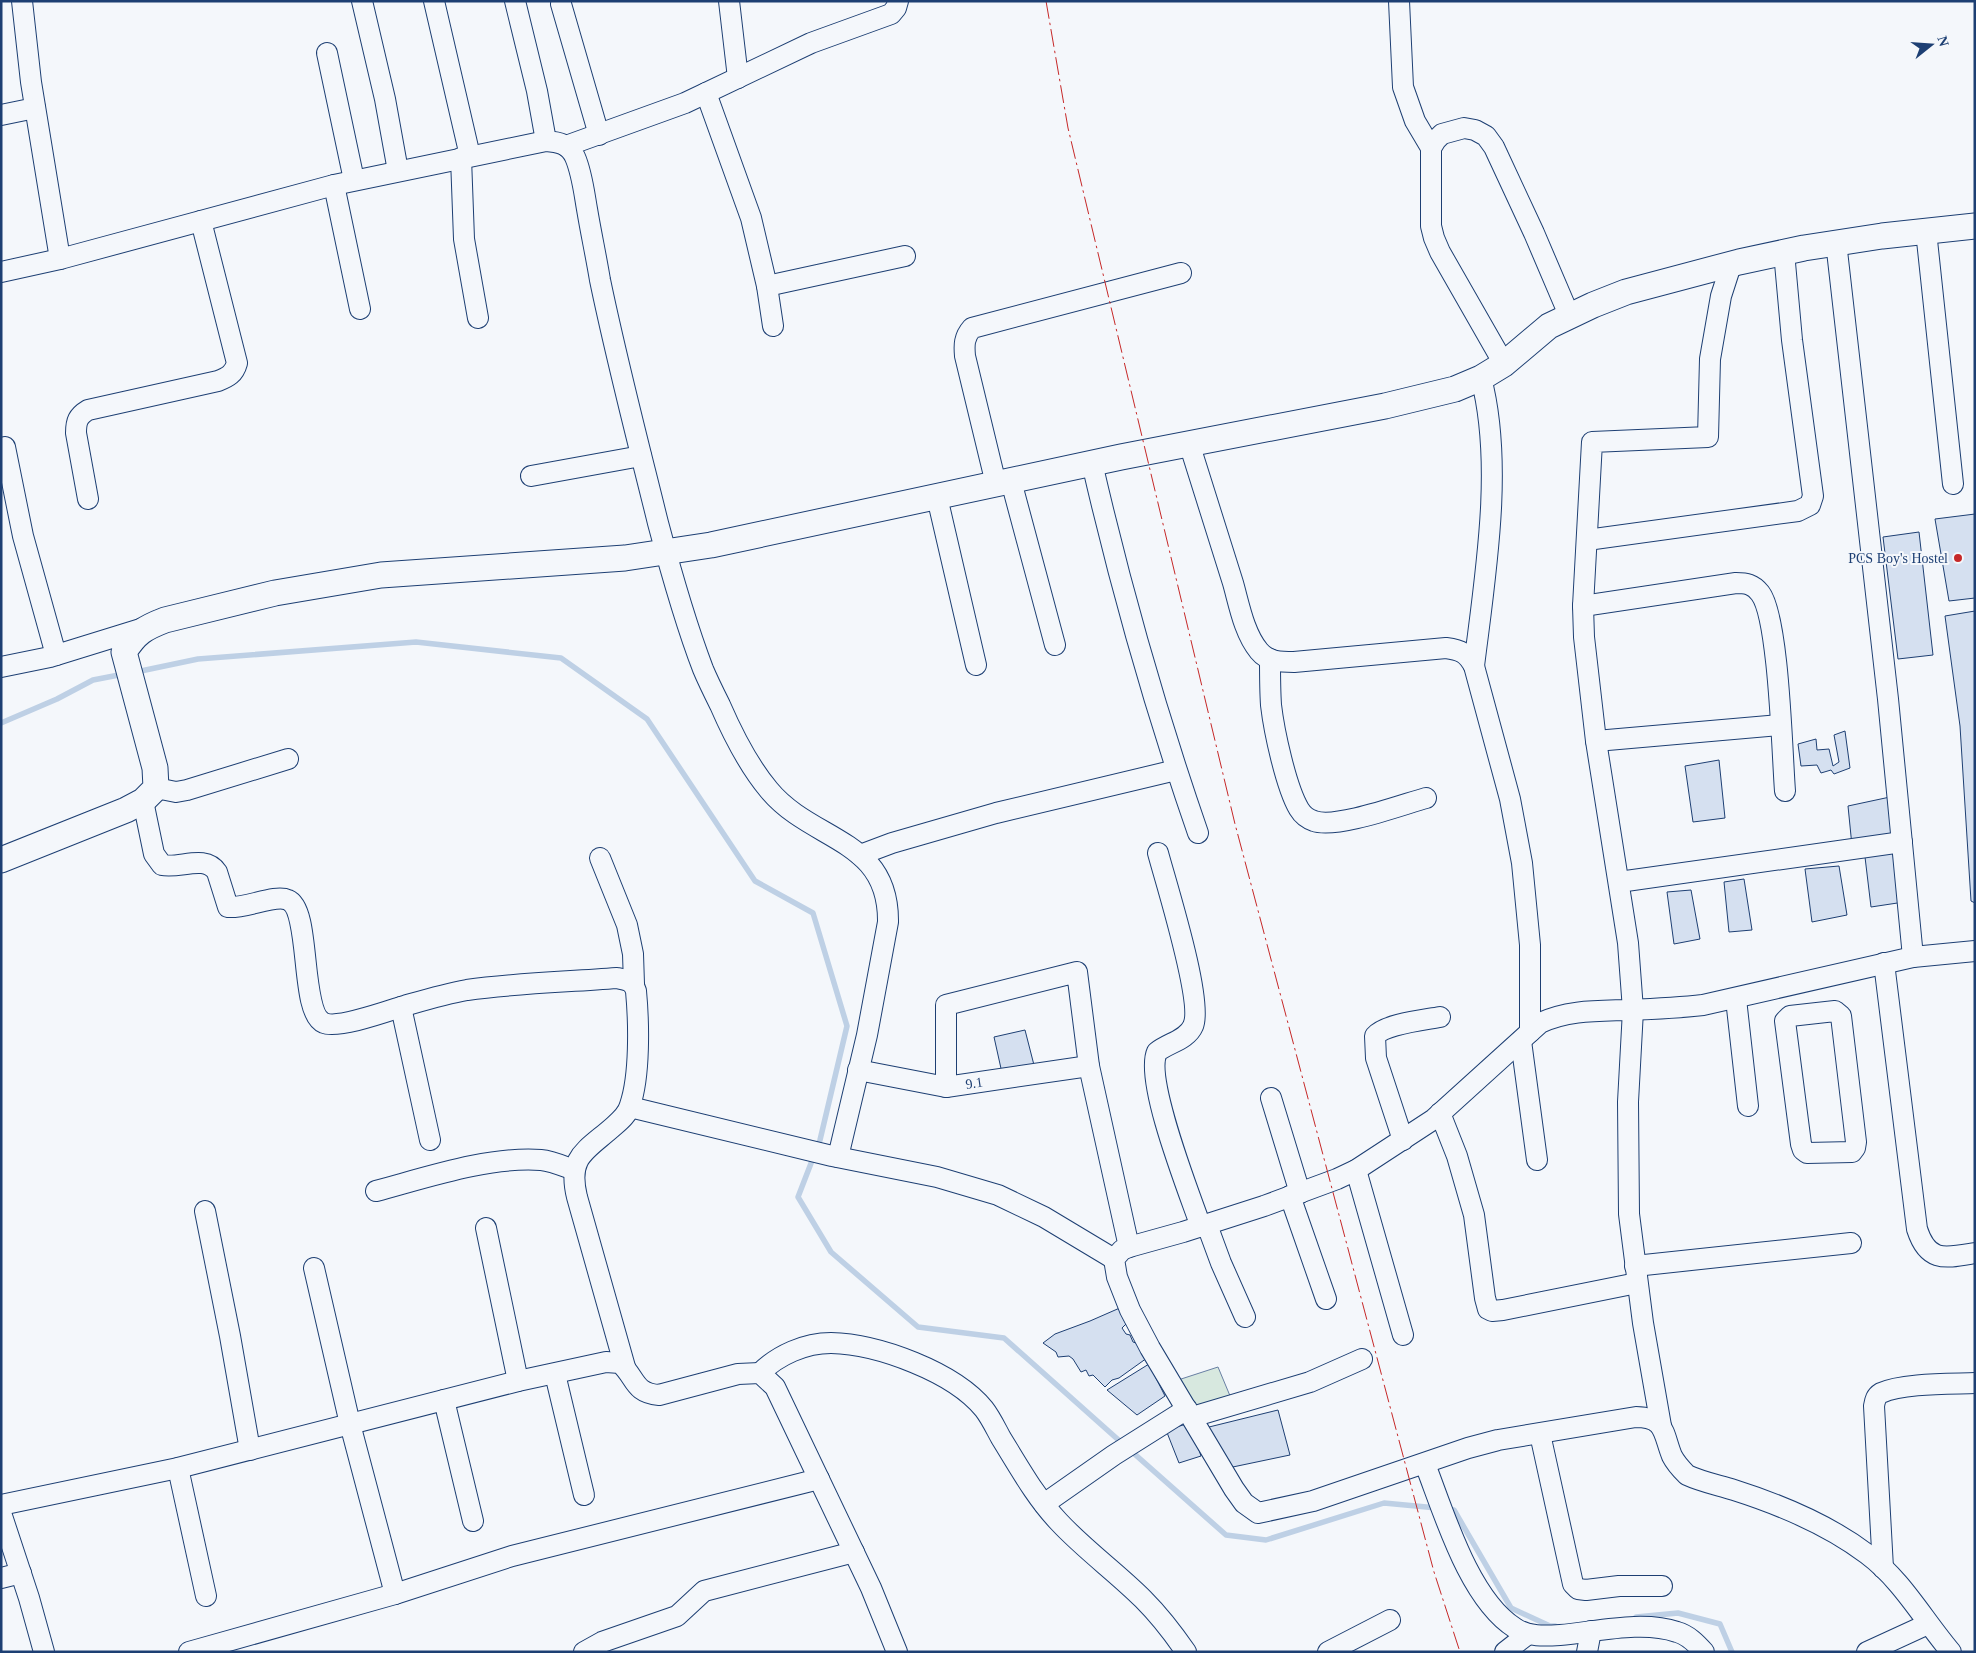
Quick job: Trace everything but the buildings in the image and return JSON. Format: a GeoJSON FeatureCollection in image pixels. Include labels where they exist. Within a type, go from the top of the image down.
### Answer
{"type":"FeatureCollection","features":[{"type":"Feature","properties":{"kind":"main road"},"geometry":{"type":"LineString","coordinates":[[1,860],[106,820],[149,795],[154,768],[124,652],[132,638],[148,627],[186,614],[275,592],[381,575],[563,563],[666,552],[711,545],[1092,463],[1385,406],[1455,390],[1481,378],[1504,364],[1549,326],[1569,315],[1626,292],[1784,252],[1836,242],[1975,226]]}},
{"type":"Feature","properties":{"kind":"street"},"geometry":{"type":"LineString","coordinates":[[22,1],[35,108],[60,259]]}},
{"type":"Feature","properties":{"kind":"street"},"geometry":{"type":"LineString","coordinates":[[362,1],[385,99],[398,171]]}},
{"type":"Feature","properties":{"kind":"street"},"geometry":{"type":"LineString","coordinates":[[434,1],[466,157],[464,239],[478,318]]}},
{"type":"Feature","properties":{"kind":"street"},"geometry":{"type":"LineString","coordinates":[[515,1],[546,141]]}},
{"type":"Feature","properties":{"kind":"street"},"geometry":{"type":"LineString","coordinates":[[729,1],[738,78]]}},
{"type":"Feature","properties":{"kind":"street"},"geometry":{"type":"LineString","coordinates":[[566,146],[685,103],[811,43],[891,14],[896,8],[898,1]]}},
{"type":"Feature","properties":{"kind":"street"},"geometry":{"type":"LineString","coordinates":[[1399,1],[1403,87],[1415,121],[1431,148],[1431,226],[1434,238],[1440,252],[1504,364]]}},
{"type":"Feature","properties":{"kind":"street"},"geometry":{"type":"LineString","coordinates":[[561,4],[599,135]]}},
{"type":"Feature","properties":{"kind":"street"},"geometry":{"type":"LineString","coordinates":[[327,54],[354,180]]}},
{"type":"Feature","properties":{"kind":"street"},"geometry":{"type":"LineString","coordinates":[[706,94],[751,218],[774,326]]}},
{"type":"Feature","properties":{"kind":"street"},"geometry":{"type":"LineString","coordinates":[[1,115],[35,108]]}},
{"type":"Feature","properties":{"kind":"street"},"geometry":{"type":"LineString","coordinates":[[1431,148],[1442,134],[1452,130],[1464,128],[1475,130],[1486,136],[1503,165],[1569,315]]}},
{"type":"Feature","properties":{"kind":"street"},"geometry":{"type":"LineString","coordinates":[[1,272],[60,259],[354,180],[546,141],[557,142],[566,146],[574,155],[581,173],[613,340],[641,456],[666,552],[703,669],[733,736],[770,791],[801,819],[842,842],[860,855],[875,870],[885,887],[888,905],[887,929],[868,1035],[835,1156]]}},
{"type":"Feature","properties":{"kind":"street"},"geometry":{"type":"LineString","coordinates":[[334,185],[360,309]]}},
{"type":"Feature","properties":{"kind":"street"},"geometry":{"type":"LineString","coordinates":[[88,499],[76,433],[76,423],[79,416],[88,410],[218,381],[229,377],[235,370],[237,363],[202,221]]}},
{"type":"Feature","properties":{"kind":"street"},"geometry":{"type":"LineString","coordinates":[[1926,231],[1953,484]]}},
{"type":"Feature","properties":{"kind":"street"},"geometry":{"type":"LineString","coordinates":[[1836,242],[1888,699],[1913,957]]}},
{"type":"Feature","properties":{"kind":"street"},"geometry":{"type":"LineString","coordinates":[[1587,540],[1798,511],[1810,505],[1813,496],[1792,340],[1784,252]]}},
{"type":"Feature","properties":{"kind":"street"},"geometry":{"type":"LineString","coordinates":[[767,286],[906,256]]}},
{"type":"Feature","properties":{"kind":"street"},"geometry":{"type":"LineString","coordinates":[[1731,265],[1721,296],[1710,359],[1708,437],[1592,442],[1583,606],[1584,637],[1596,742],[1628,943],[1633,1010],[1628,1102],[1628,1214],[1636,1275],[1661,1426],[1678,1467],[1686,1475],[1764,1501],[1806,1519],[1867,1554],[1907,1594],[1951,1652]]}},
{"type":"Feature","properties":{"kind":"street"},"geometry":{"type":"LineString","coordinates":[[1055,645],[966,364],[964,345],[966,335],[972,328],[1181,274]]}},
{"type":"Feature","properties":{"kind":"street"},"geometry":{"type":"LineString","coordinates":[[1474,666],[1485,580],[1491,484],[1490,424],[1481,378]]}},
{"type":"Feature","properties":{"kind":"street"},"geometry":{"type":"LineString","coordinates":[[1189,443],[1250,637],[1259,652],[1279,662],[1294,662],[1446,648],[1460,650],[1468,655],[1474,666],[1510,799],[1527,902],[1530,945],[1526,1037],[1537,1160]]}},
{"type":"Feature","properties":{"kind":"street"},"geometry":{"type":"LineString","coordinates":[[5,447],[23,536],[56,655]]}},
{"type":"Feature","properties":{"kind":"street"},"geometry":{"type":"LineString","coordinates":[[531,476],[641,456]]}},
{"type":"Feature","properties":{"kind":"street"},"geometry":{"type":"LineString","coordinates":[[1092,463],[1131,623],[1176,770],[1198,833]]}},
{"type":"Feature","properties":{"kind":"street"},"geometry":{"type":"LineString","coordinates":[[936,497],[976,665]]}},
{"type":"Feature","properties":{"kind":"street"},"geometry":{"type":"LineString","coordinates":[[1583,606],[1736,583],[1749,584],[1761,593],[1773,640],[1785,791]]}},
{"type":"Feature","properties":{"kind":"street"},"geometry":{"type":"LineString","coordinates":[[1,667],[56,655],[148,627]]}},
{"type":"Feature","properties":{"kind":"street"},"geometry":{"type":"LineString","coordinates":[[1270,659],[1271,707],[1278,744],[1299,809],[1306,817],[1320,822],[1341,822],[1426,798]]}},
{"type":"Feature","properties":{"kind":"street"},"geometry":{"type":"LineString","coordinates":[[1596,742],[1780,725]]}},
{"type":"Feature","properties":{"kind":"street"},"geometry":{"type":"LineString","coordinates":[[288,758],[187,790],[149,795],[154,854],[162,865],[169,867],[201,863],[213,867],[217,872],[228,907],[241,907],[280,898],[289,900],[293,904],[297,910],[301,930],[312,1006],[318,1020],[330,1025],[338,1024],[465,990],[514,984],[617,978],[634,984]]}},
{"type":"Feature","properties":{"kind":"street"},"geometry":{"type":"LineString","coordinates":[[860,855],[892,843],[996,813],[1176,770]]}},
{"type":"Feature","properties":{"kind":"street"},"geometry":{"type":"LineString","coordinates":[[1619,882],[1902,842]]}},
{"type":"Feature","properties":{"kind":"street"},"geometry":{"type":"LineString","coordinates":[[1158,853],[1192,980],[1196,1010],[1194,1025],[1190,1031],[1157,1052],[1154,1065],[1170,1141],[1204,1226],[1245,1317]]}},
{"type":"Feature","properties":{"kind":"street"},"geometry":{"type":"LineString","coordinates":[[600,858],[627,925],[633,954],[638,1039],[634,1088],[630,1107],[622,1119],[576,1161],[574,1184],[625,1367]]}},
{"type":"Feature","properties":{"kind":"street"},"geometry":{"type":"LineString","coordinates":[[630,1107],[835,1156],[937,1177],[998,1195],[1122,1253],[1295,1194],[1356,1170],[1403,1140],[1440,1113],[1540,1023],[1566,1013],[1703,1005],[1736,999],[1913,957],[1975,951]]}},
{"type":"Feature","properties":{"kind":"street"},"geometry":{"type":"LineString","coordinates":[[1884,964],[1917,1229],[1921,1241],[1928,1252],[1942,1256],[1975,1253]]}},
{"type":"Feature","properties":{"kind":"street"},"geometry":{"type":"LineString","coordinates":[[946,1087],[946,1005],[1077,972],[1089,1066],[1122,1253],[1117,1276],[1130,1310],[1150,1348],[1234,1489],[1250,1509],[1258,1513],[1312,1501],[1468,1448],[1491,1442],[1636,1417],[1647,1417],[1661,1426]]}},
{"type":"Feature","properties":{"kind":"street"},"geometry":{"type":"LineString","coordinates":[[1805,983],[1811,1015]]}},
{"type":"Feature","properties":{"kind":"street"},"geometry":{"type":"LineString","coordinates":[[1736,999],[1748,1106]]}},
{"type":"Feature","properties":{"kind":"street"},"geometry":{"type":"LineString","coordinates":[[401,1007],[430,1140]]}},
{"type":"Feature","properties":{"kind":"street"},"geometry":{"type":"LineString","coordinates":[[1835,1010],[1841,1016],[1856,1142],[1852,1152],[1807,1153],[1803,1150],[1801,1144],[1786,1022],[1790,1016],[1811,1015],[1835,1010]]}},
{"type":"Feature","properties":{"kind":"street"},"geometry":{"type":"LineString","coordinates":[[1403,1140],[1376,1058],[1375,1036],[1380,1031],[1389,1028],[1440,1017]]}},
{"type":"Feature","properties":{"kind":"street","name":"9.1"},"geometry":{"type":"LineString","coordinates":[[858,1070],[946,1087],[1089,1066]]}},
{"type":"Feature","properties":{"kind":"street"},"geometry":{"type":"LineString","coordinates":[[1271,1098],[1295,1194],[1326,1299]]}},
{"type":"Feature","properties":{"kind":"street"},"geometry":{"type":"LineString","coordinates":[[1440,1113],[1457,1156],[1474,1215],[1485,1298],[1488,1309],[1492,1311],[1503,1310],[1636,1275],[1851,1243]]}},
{"type":"Feature","properties":{"kind":"street"},"geometry":{"type":"LineString","coordinates":[[376,1191],[452,1171],[522,1160],[543,1160],[574,1170]]}},
{"type":"Feature","properties":{"kind":"street"},"geometry":{"type":"LineString","coordinates":[[1356,1170],[1403,1334]]}},
{"type":"Feature","properties":{"kind":"street"},"geometry":{"type":"LineString","coordinates":[[206,1211],[250,1450]]}},
{"type":"Feature","properties":{"kind":"street"},"geometry":{"type":"LineString","coordinates":[[486,1228],[518,1381]]}},
{"type":"Feature","properties":{"kind":"street"},"geometry":{"type":"LineString","coordinates":[[314,1268],[350,1424],[395,1594]]}},
{"type":"Feature","properties":{"kind":"street"},"geometry":{"type":"LineString","coordinates":[[760,1374],[770,1364],[786,1354],[802,1348],[830,1343],[860,1347],[894,1355],[926,1368],[966,1392],[984,1409],[1015,1461],[1058,1521],[1090,1553],[1143,1599],[1176,1637],[1186,1652]]}},
{"type":"Feature","properties":{"kind":"street"},"geometry":{"type":"LineString","coordinates":[[1044,1504],[1160,1425],[1189,1413],[1310,1382],[1362,1359]]}},
{"type":"Feature","properties":{"kind":"street"},"geometry":{"type":"LineString","coordinates":[[1,1505],[178,1468],[518,1381],[606,1362],[620,1363],[642,1391],[659,1395],[738,1374],[760,1374],[775,1387],[871,1588],[897,1652]]}},
{"type":"Feature","properties":{"kind":"street"},"geometry":{"type":"LineString","coordinates":[[555,1374],[584,1495]]}},
{"type":"Feature","properties":{"kind":"street"},"geometry":{"type":"LineString","coordinates":[[1882,1568],[1874,1406],[1876,1398],[1881,1393],[1909,1387],[1975,1383]]}},
{"type":"Feature","properties":{"kind":"street"},"geometry":{"type":"LineString","coordinates":[[444,1400],[474,1521]]}},
{"type":"Feature","properties":{"kind":"street"},"geometry":{"type":"LineString","coordinates":[[1540,1434],[1573,1584],[1578,1589],[1586,1590],[1619,1586],[1662,1586]]}},
{"type":"Feature","properties":{"kind":"street"},"geometry":{"type":"LineString","coordinates":[[1425,1464],[1465,1564],[1477,1587],[1505,1620],[1516,1629],[1528,1634],[1544,1636],[1660,1627],[1679,1632],[1699,1650]]}},
{"type":"Feature","properties":{"kind":"street"},"geometry":{"type":"LineString","coordinates":[[178,1468],[206,1596]]}},
{"type":"Feature","properties":{"kind":"street"},"geometry":{"type":"LineString","coordinates":[[189,1652],[395,1594],[512,1556],[818,1479]]}},
{"type":"Feature","properties":{"kind":"street"},"geometry":{"type":"LineString","coordinates":[[1,1513],[44,1652]]}},
{"type":"Feature","properties":{"kind":"street"},"geometry":{"type":"LineString","coordinates":[[584,1652],[602,1642],[677,1616],[704,1591],[854,1552]]}},
{"type":"Feature","properties":{"kind":"street"},"geometry":{"type":"LineString","coordinates":[[1,1578],[21,1573]]}},
{"type":"Feature","properties":{"kind":"street"},"geometry":{"type":"LineString","coordinates":[[1328,1652],[1390,1620]]}},
{"type":"Feature","properties":{"kind":"street"},"geometry":{"type":"LineString","coordinates":[[1867,1652],[1928,1624]]}},
{"type":"Feature","properties":{"kind":"street"},"geometry":{"type":"LineString","coordinates":[[1587,1652],[1592,1631]]}},
{"type":"Feature","properties":{"kind":"street"},"geometry":{"type":"LineString","coordinates":[[1505,1652],[1528,1634]]}},
{"type":"Feature","properties":{"kind":"shaded area"},"geometry":{"type":"Polygon","coordinates":[[[1218,1367],[1233,1403],[1203,1414],[1175,1381],[1218,1367]]]}},
{"type":"Feature","properties":{"kind":"waterway"},"geometry":{"type":"LineString","coordinates":[[136,672],[198,659],[416,642],[561,658],[647,719],[755,881],[813,913],[847,1026],[820,1140],[798,1197],[831,1252],[918,1327],[1004,1338],[1123,1444]]}},
{"type":"Feature","properties":{"kind":"waterway"},"geometry":{"type":"LineString","coordinates":[[1,723],[57,699],[93,680],[124,674]]}},
{"type":"Feature","properties":{"kind":"waterway"},"geometry":{"type":"LineString","coordinates":[[1130,1450],[1226,1535],[1266,1540],[1384,1503],[1437,1508]]}},
{"type":"Feature","properties":{"kind":"waterway"},"geometry":{"type":"LineString","coordinates":[[1447,1509],[1454,1510],[1511,1608],[1550,1626],[1555,1626]]}},
{"type":"Feature","properties":{"kind":"waterway"},"geometry":{"type":"LineString","coordinates":[[1636,1617],[1678,1613],[1720,1624],[1732,1652]]}},
{"type":"Feature","properties":{"kind":"power"},"geometry":{"type":"LineString","coordinates":[[1046,1],[1068,128],[1235,824],[1434,1572],[1460,1652]]}},
{"type":"Feature","properties":{"kind":"place","name":"PCS Boy's Hostel"},"geometry":{"type":"Point","coordinates":[1958,558]}}]}
